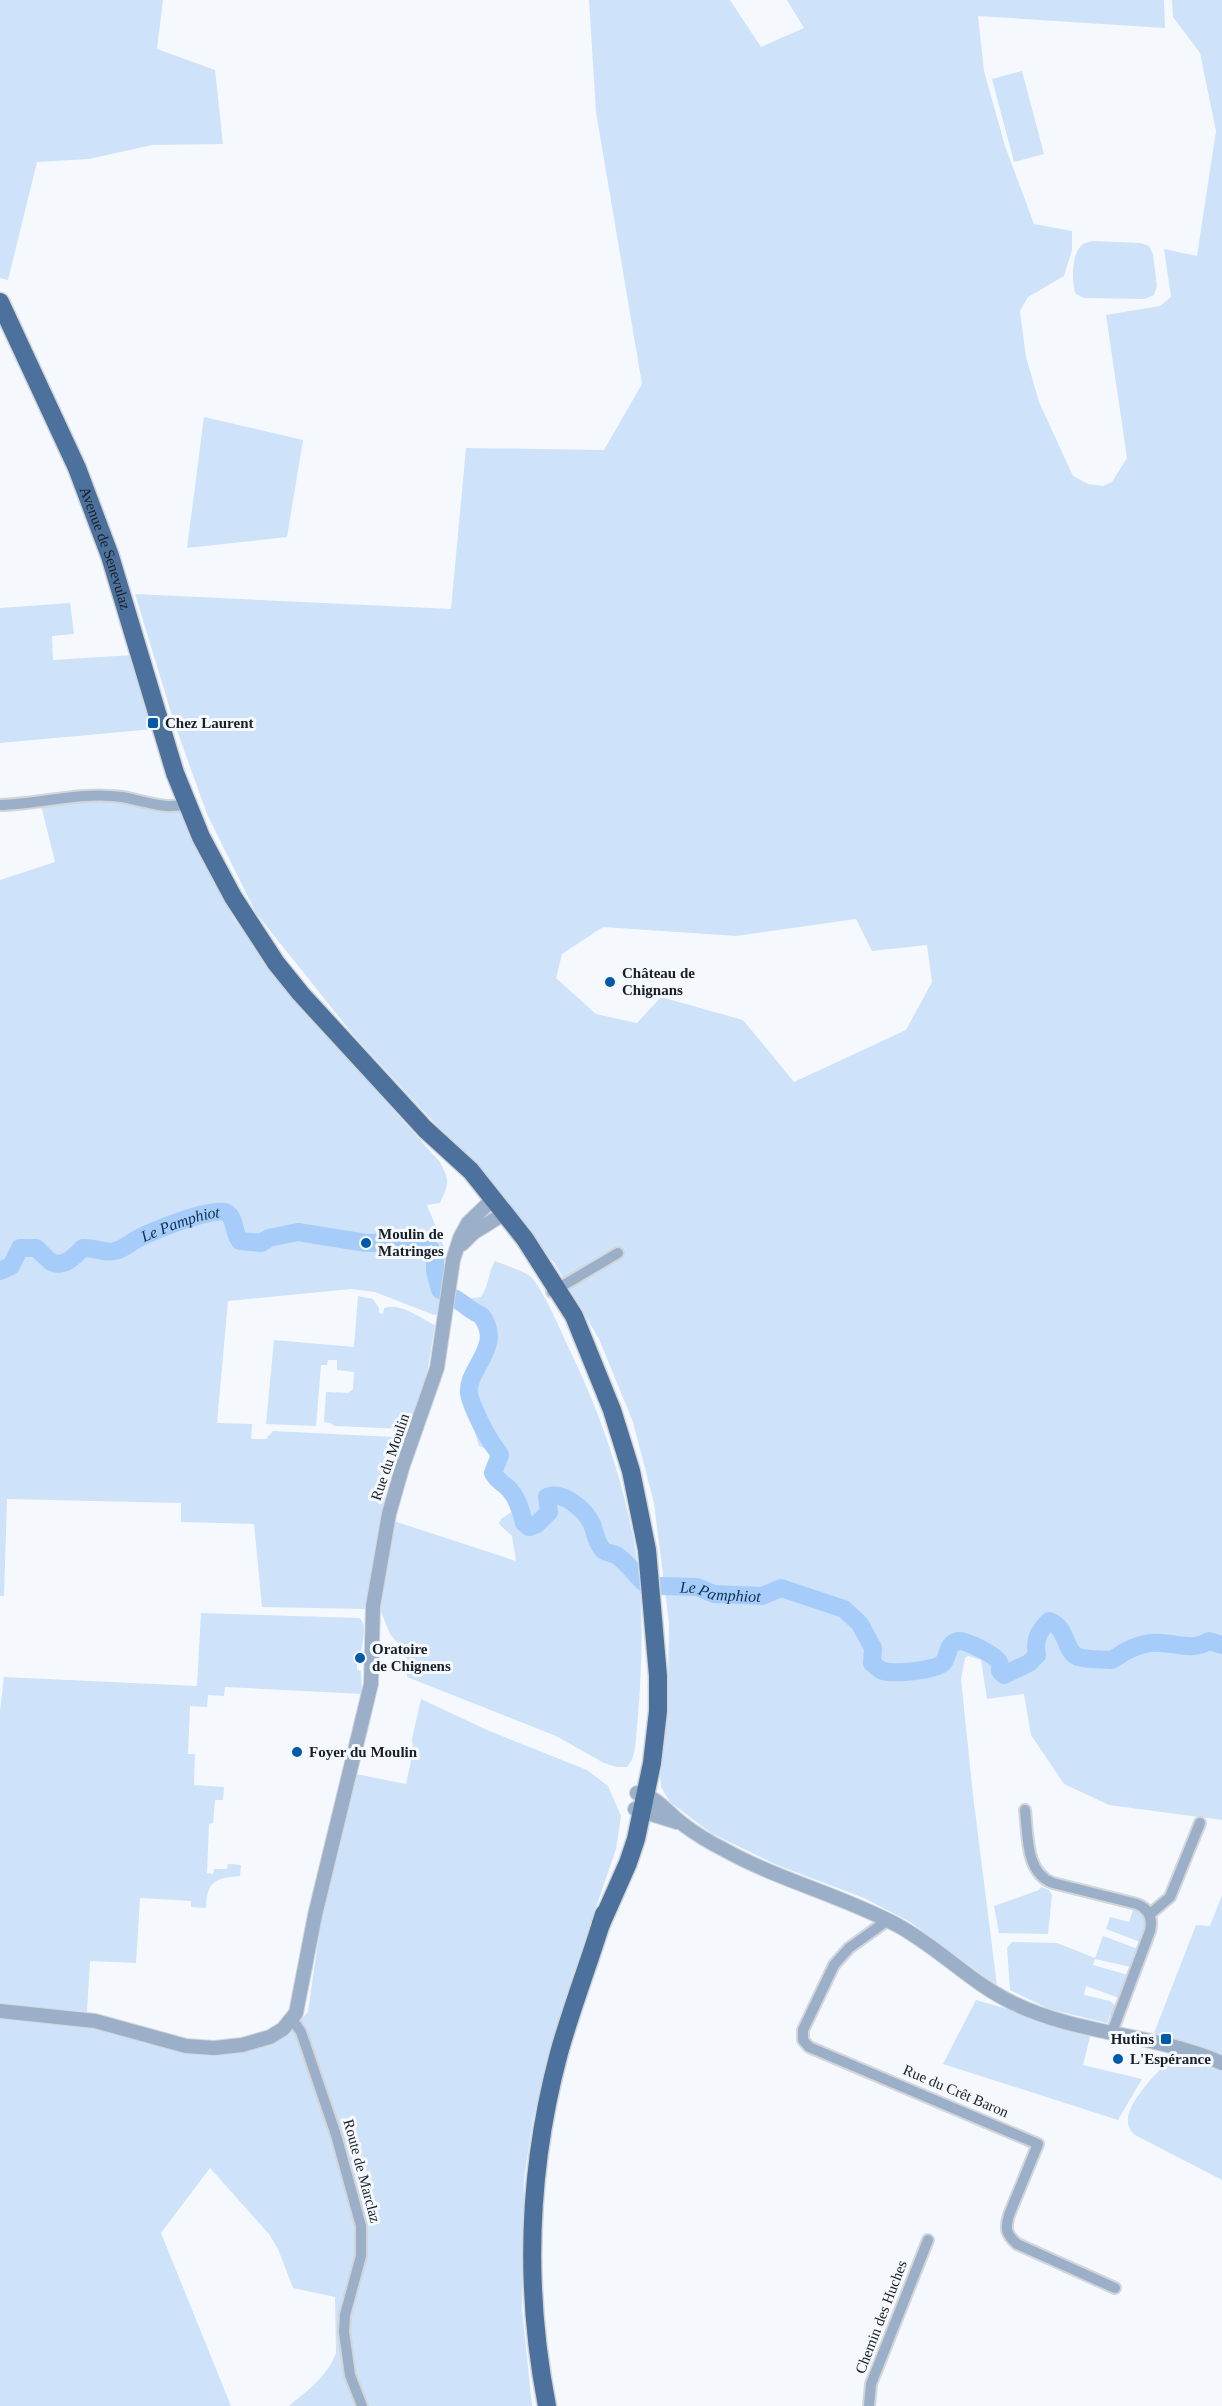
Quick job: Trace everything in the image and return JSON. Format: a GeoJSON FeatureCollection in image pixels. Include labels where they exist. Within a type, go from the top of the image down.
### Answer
{"type":"FeatureCollection","features":[{"type":"Feature","properties":{"kind":"main road","name":"Avenue de Senevulaz"},"geometry":{"type":"LineString","coordinates":[[0,302],[58,423],[100,526],[161,729],[201,837],[233,897],[276,963],[327,1025],[425,1130],[463,1163],[501,1216],[525,1239],[554,1291],[578,1324],[617,1425],[639,1506],[650,1569],[655,1642],[640,1802],[560,2051],[546,2109],[537,2167],[531,2232],[532,2289],[538,2351],[547,2406]]}},
{"type":"Feature","properties":{"kind":"street"},"geometry":{"type":"LineString","coordinates":[[0,805],[90,796],[113,796],[171,806],[187,804]]}},
{"type":"Feature","properties":{"kind":"street","name":"Rue du Moulin"},"geometry":{"type":"LineString","coordinates":[[292,2019],[300,2000],[315,1915],[372,1677],[373,1606],[383,1541],[397,1483],[437,1368],[451,1268],[468,1223],[490,1202]]}},
{"type":"Feature","properties":{"kind":"street"},"geometry":{"type":"LineString","coordinates":[[457,1250],[472,1233],[501,1216]]}},
{"type":"Feature","properties":{"kind":"street"},"geometry":{"type":"LineString","coordinates":[[554,1291],[618,1253]]}},
{"type":"Feature","properties":{"kind":"street"},"geometry":{"type":"LineString","coordinates":[[640,1802],[755,1866],[888,1920],[914,1935],[1007,2000],[1044,2016],[1185,2050],[1222,2063]]}},
{"type":"Feature","properties":{"kind":"street"},"geometry":{"type":"LineString","coordinates":[[1025,1810],[1033,1865],[1043,1878],[1053,1883],[1137,1904],[1150,1914],[1152,1922],[1150,1931],[1112,2032]]}},
{"type":"Feature","properties":{"kind":"street"},"geometry":{"type":"LineString","coordinates":[[1150,1914],[1170,1897],[1200,1823]]}},
{"type":"Feature","properties":{"kind":"street","name":"Rue du Crêt Baron"},"geometry":{"type":"LineString","coordinates":[[888,1920],[849,1948],[834,1965],[803,2030],[803,2040],[809,2048],[1038,2144],[1005,2226],[1008,2236],[1017,2244],[1115,2288]]}},
{"type":"Feature","properties":{"kind":"street"},"geometry":{"type":"LineString","coordinates":[[0,2011],[95,2021],[186,2046],[214,2048],[263,2040],[276,2035],[292,2019]]}},
{"type":"Feature","properties":{"kind":"street","name":"Route de Marclaz"},"geometry":{"type":"LineString","coordinates":[[292,2019],[301,2032],[336,2136],[360,2220],[362,2250],[345,2315],[344,2332],[350,2375],[362,2406]]}},
{"type":"Feature","properties":{"kind":"street","name":"Chemin des Huches"},"geometry":{"type":"LineString","coordinates":[[869,2406],[871,2384],[927,2240]]}},
{"type":"Feature","properties":{"kind":"shaded area"},"geometry":{"type":"Polygon","coordinates":[[[0,0],[163,0],[157,49],[215,70],[223,144],[152,145],[89,159],[37,162],[8,280],[0,278],[0,0]]]}},
{"type":"Feature","properties":{"kind":"shaded area"},"geometry":{"type":"Polygon","coordinates":[[[589,0],[730,0],[761,47],[804,28],[787,0],[1164,0],[1165,28],[978,16],[984,71],[1005,146],[1034,224],[1072,231],[1072,250],[1064,276],[1028,297],[1020,311],[1026,357],[1039,402],[1073,476],[1088,484],[1103,486],[1112,482],[1127,458],[1106,315],[1160,306],[1171,297],[1164,249],[1197,256],[1216,131],[1200,53],[1173,17],[1172,0],[1222,0],[1222,1820],[1109,1805],[1064,1784],[1031,1735],[1024,1694],[987,1699],[981,1660],[968,1656],[965,1658],[961,1679],[997,1986],[910,1922],[864,1898],[777,1865],[711,1833],[670,1802],[661,1787],[660,1772],[668,1689],[669,1623],[654,1503],[633,1422],[599,1339],[555,1264],[455,1145],[355,1037],[256,913],[207,814],[174,722],[135,594],[451,609],[466,448],[604,450],[642,384],[596,112],[589,0]],[[856,919],[736,936],[603,927],[562,954],[556,978],[596,1014],[637,1023],[661,997],[743,1020],[794,1082],[906,1030],[932,982],[927,945],[872,951],[856,919]]]}},
{"type":"Feature","properties":{"kind":"shaded area"},"geometry":{"type":"Polygon","coordinates":[[[1022,71],[1044,154],[1014,162],[992,79],[1022,71]]]}},
{"type":"Feature","properties":{"kind":"shaded area"},"geometry":{"type":"Polygon","coordinates":[[[1093,241],[1141,243],[1149,246],[1153,254],[1157,286],[1154,295],[1145,299],[1084,298],[1076,294],[1073,277],[1075,257],[1081,246],[1093,241]]]}},
{"type":"Feature","properties":{"kind":"shaded area"},"geometry":{"type":"Polygon","coordinates":[[[204,417],[303,440],[287,537],[187,548],[204,417]]]}},
{"type":"Feature","properties":{"kind":"shaded area"},"geometry":{"type":"Polygon","coordinates":[[[70,603],[74,634],[52,636],[53,660],[133,655],[154,729],[0,743],[0,608],[70,603]]]}},
{"type":"Feature","properties":{"kind":"shaded area"},"geometry":{"type":"Polygon","coordinates":[[[116,801],[180,812],[234,919],[267,965],[303,1009],[439,1161],[447,1177],[447,1186],[440,1203],[427,1205],[446,1252],[438,1314],[434,1315],[375,1292],[351,1289],[228,1301],[217,1423],[252,1424],[251,1439],[266,1439],[273,1431],[394,1437],[400,1449],[387,1486],[365,1609],[262,1607],[254,1524],[181,1522],[181,1503],[7,1499],[4,1596],[0,1596],[0,880],[55,862],[41,805],[62,802],[116,801]]]}},
{"type":"Feature","properties":{"kind":"shaded area"},"geometry":{"type":"Polygon","coordinates":[[[495,1261],[529,1275],[543,1294],[590,1396],[607,1439],[620,1483],[636,1554],[642,1638],[635,1749],[627,1767],[604,1763],[556,1736],[407,1677],[407,1661],[403,1649],[390,1634],[380,1609],[394,1521],[516,1561],[512,1536],[499,1524],[501,1519],[511,1512],[507,1493],[494,1486],[487,1475],[493,1452],[479,1446],[463,1392],[467,1378],[478,1364],[482,1337],[472,1317],[453,1302],[454,1296],[465,1299],[481,1297],[495,1261]]]}},
{"type":"Feature","properties":{"kind":"shaded area"},"geometry":{"type":"Polygon","coordinates":[[[358,1296],[373,1299],[379,1308],[379,1313],[383,1314],[384,1308],[396,1307],[435,1325],[427,1374],[409,1426],[404,1429],[335,1426],[324,1422],[326,1392],[348,1393],[353,1389],[354,1372],[337,1370],[337,1360],[328,1360],[327,1365],[321,1365],[316,1426],[266,1424],[274,1340],[354,1347],[358,1296]]]}},
{"type":"Feature","properties":{"kind":"shaded area"},"geometry":{"type":"Polygon","coordinates":[[[201,1613],[359,1618],[364,1625],[361,1656],[357,1659],[357,1670],[361,1671],[362,1694],[225,1687],[224,1696],[208,1695],[207,1707],[190,1706],[188,1754],[195,1754],[194,1785],[224,1787],[223,1800],[215,1800],[213,1823],[209,1824],[207,1873],[213,1874],[214,1869],[227,1869],[228,1864],[241,1865],[240,1876],[224,1878],[214,1883],[208,1892],[206,1908],[191,1907],[191,1901],[140,1898],[136,1963],[90,1961],[87,2012],[0,2005],[0,1711],[4,1677],[197,1686],[201,1613]]]}},
{"type":"Feature","properties":{"kind":"shaded area"},"geometry":{"type":"Polygon","coordinates":[[[421,1699],[487,1730],[587,1770],[608,1786],[621,1816],[616,1849],[547,2061],[533,2119],[524,2178],[522,2309],[532,2406],[289,2406],[322,2376],[336,2353],[335,2297],[293,2288],[278,2249],[269,2234],[210,2168],[161,2233],[231,2406],[0,2406],[0,2018],[103,2028],[191,2052],[284,2036],[308,2012],[322,1913],[356,1774],[406,1784],[413,1751],[412,1739],[421,1699]]]}},
{"type":"Feature","properties":{"kind":"shaded area"},"geometry":{"type":"Polygon","coordinates":[[[1041,1887],[1049,1890],[1052,1895],[1048,1934],[999,1933],[994,1906],[1039,1890],[1041,1887]]]}},
{"type":"Feature","properties":{"kind":"shaded area"},"geometry":{"type":"Polygon","coordinates":[[[1222,1895],[1222,2057],[1154,2033],[1196,1925],[1210,1926],[1222,1895]]]}},
{"type":"Feature","properties":{"kind":"shaded area"},"geometry":{"type":"Polygon","coordinates":[[[1133,1910],[1138,1911],[1146,1921],[1140,1942],[1106,1929],[1110,1917],[1129,1922],[1133,1910]]]}},
{"type":"Feature","properties":{"kind":"shaded area"},"geometry":{"type":"Polygon","coordinates":[[[1103,1936],[1138,1949],[1131,1967],[1095,1959],[1093,1965],[1128,1975],[1119,1998],[1086,1986],[1084,1995],[1110,2001],[1117,2007],[1107,2023],[1049,2009],[1010,1990],[1007,1948],[1012,1942],[1057,1943],[1095,1958],[1103,1936]]]}},
{"type":"Feature","properties":{"kind":"shaded area"},"geometry":{"type":"Polygon","coordinates":[[[976,2000],[1091,2033],[1083,2065],[1142,2079],[1118,2120],[943,2064],[976,2000]]]}},
{"type":"Feature","properties":{"kind":"shaded area"},"geometry":{"type":"Polygon","coordinates":[[[1177,2055],[1222,2070],[1222,2180],[1137,2136],[1129,2128],[1128,2118],[1139,2094],[1173,2056],[1177,2055]]]}},
{"type":"Feature","properties":{"kind":"waterway","name":"Le Pamphiot"},"geometry":{"type":"LineString","coordinates":[[0,1271],[11,1266],[20,1248],[36,1248],[50,1261],[59,1264],[68,1261],[83,1248],[115,1251],[170,1225],[221,1211],[230,1216],[240,1241],[261,1243],[269,1238],[298,1232],[366,1243],[420,1242],[430,1248],[435,1255],[435,1271],[440,1290]]}},
{"type":"Feature","properties":{"kind":"waterway","name":"Le Pamphiot"},"geometry":{"type":"LineString","coordinates":[[454,1298],[481,1315],[487,1326],[489,1337],[487,1347],[473,1375],[469,1393],[481,1424],[500,1455],[493,1473],[513,1495],[524,1523],[529,1527],[537,1524],[549,1512],[547,1497],[560,1496],[579,1507],[589,1519],[603,1550],[620,1558],[643,1582]]}},
{"type":"Feature","properties":{"kind":"waterway","name":"Le Pamphiot"},"geometry":{"type":"LineString","coordinates":[[661,1586],[697,1587],[714,1594],[762,1596],[781,1588],[844,1609],[860,1624],[873,1648],[872,1663],[889,1672],[914,1671],[939,1666],[945,1660],[951,1645],[962,1641],[992,1656],[999,1662],[1000,1671],[1004,1675],[1029,1663],[1037,1655],[1038,1636],[1049,1621],[1060,1628],[1070,1650],[1078,1657],[1086,1659],[1112,1660],[1130,1649],[1150,1643],[1195,1646],[1209,1641],[1222,1645]]}},
{"type":"Feature","properties":{"kind":"place","name":"Chez Laurent"},"geometry":{"type":"Point","coordinates":[153,723]}},
{"type":"Feature","properties":{"kind":"place","name":"Château de Chignans"},"geometry":{"type":"Point","coordinates":[610,982]}},
{"type":"Feature","properties":{"kind":"place","name":"Moulin de Matringes"},"geometry":{"type":"Point","coordinates":[366,1243]}},
{"type":"Feature","properties":{"kind":"place","name":"Oratoire de Chignens"},"geometry":{"type":"Point","coordinates":[360,1658]}},
{"type":"Feature","properties":{"kind":"place","name":"Foyer du Moulin"},"geometry":{"type":"Point","coordinates":[297,1752]}},
{"type":"Feature","properties":{"kind":"place","name":"Hutins"},"geometry":{"type":"Point","coordinates":[1166,2039]}},
{"type":"Feature","properties":{"kind":"place","name":"L'Espérance"},"geometry":{"type":"Point","coordinates":[1118,2059]}}]}
